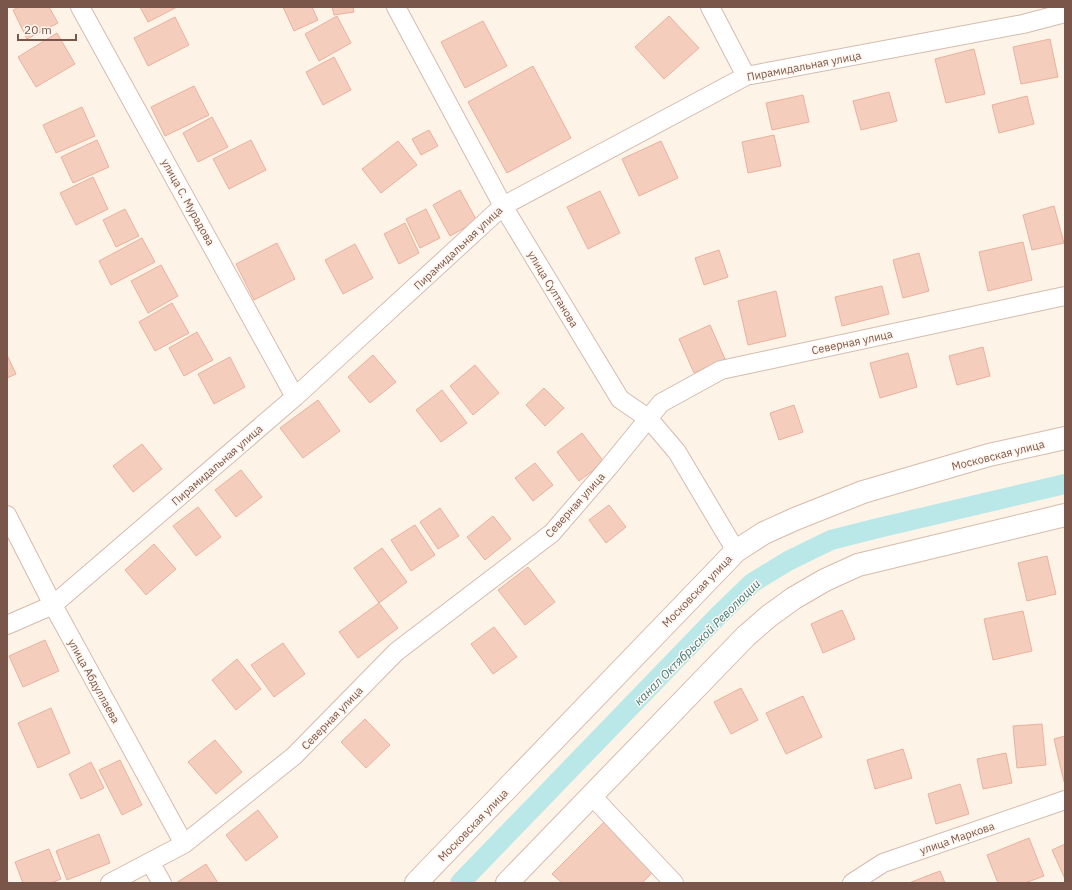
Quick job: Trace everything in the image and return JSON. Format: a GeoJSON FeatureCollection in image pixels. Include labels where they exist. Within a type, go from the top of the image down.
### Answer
{"type":"FeatureCollection","features":[{"type":"Feature","properties":{"kind":"main road","name":"Московская улица"},"geometry":{"type":"LineString","coordinates":[[416,883],[736,551],[764,533],[863,492],[989,455],[1065,438]]}},
{"type":"Feature","properties":{"kind":"main road"},"geometry":{"type":"LineString","coordinates":[[507,883],[746,636],[768,616],[794,598],[825,580],[858,565],[1065,515]]}},
{"type":"Feature","properties":{"kind":"street","name":"улица С. Мурадова"},"geometry":{"type":"LineString","coordinates":[[80,7],[295,398]]}},
{"type":"Feature","properties":{"kind":"street","name":"улица Султанова"},"geometry":{"type":"LineString","coordinates":[[396,7],[502,206],[620,399],[649,419],[677,452],[736,551]]}},
{"type":"Feature","properties":{"kind":"street"},"geometry":{"type":"LineString","coordinates":[[710,7],[746,76]]}},
{"type":"Feature","properties":{"kind":"street","name":"Пирамидальная улица"},"geometry":{"type":"LineString","coordinates":[[7,625],[53,605],[295,398],[502,206],[746,76],[1023,24],[1054,12]]}},
{"type":"Feature","properties":{"kind":"street","name":"Северная улица"},"geometry":{"type":"LineString","coordinates":[[110,883],[184,844],[294,756],[396,652],[552,533],[661,403],[721,370],[1065,296]]}},
{"type":"Feature","properties":{"kind":"street","name":"улица Абдуллаева"},"geometry":{"type":"LineString","coordinates":[[7,515],[53,605],[184,844]]}},
{"type":"Feature","properties":{"kind":"street"},"geometry":{"type":"LineString","coordinates":[[592,796],[674,883]]}},
{"type":"Feature","properties":{"kind":"street","name":"улица Маркова"},"geometry":{"type":"LineString","coordinates":[[852,883],[884,863],[1065,800]]}},
{"type":"Feature","properties":{"kind":"street"},"geometry":{"type":"LineString","coordinates":[[150,862],[162,883]]}},
{"type":"Feature","properties":{"kind":"building"},"geometry":{"type":"Polygon","coordinates":[[[19,7],[49,7],[58,23],[27,39],[13,10],[19,7]]]}},
{"type":"Feature","properties":{"kind":"building"},"geometry":{"type":"Polygon","coordinates":[[[140,7],[177,7],[148,22],[140,7]]]}},
{"type":"Feature","properties":{"kind":"building"},"geometry":{"type":"Polygon","coordinates":[[[283,7],[312,7],[318,20],[294,31],[283,7]]]}},
{"type":"Feature","properties":{"kind":"building"},"geometry":{"type":"Polygon","coordinates":[[[332,7],[353,7],[354,12],[334,15],[332,7]]]}},
{"type":"Feature","properties":{"kind":"building"},"geometry":{"type":"Polygon","coordinates":[[[337,16],[351,43],[319,61],[305,34],[337,16]]]}},
{"type":"Feature","properties":{"kind":"building"},"geometry":{"type":"Polygon","coordinates":[[[669,16],[699,48],[664,79],[635,47],[669,16]]]}},
{"type":"Feature","properties":{"kind":"building"},"geometry":{"type":"Polygon","coordinates":[[[175,17],[189,45],[148,66],[134,38],[175,17]]]}},
{"type":"Feature","properties":{"kind":"building"},"geometry":{"type":"Polygon","coordinates":[[[483,21],[507,66],[465,88],[441,42],[483,21]]]}},
{"type":"Feature","properties":{"kind":"building"},"geometry":{"type":"Polygon","coordinates":[[[57,33],[75,64],[36,87],[18,57],[57,33]]]}},
{"type":"Feature","properties":{"kind":"building"},"geometry":{"type":"Polygon","coordinates":[[[1050,39],[1058,77],[1021,84],[1013,47],[1050,39]]]}},
{"type":"Feature","properties":{"kind":"building"},"geometry":{"type":"Polygon","coordinates":[[[974,49],[985,94],[946,103],[935,59],[974,49]]]}},
{"type":"Feature","properties":{"kind":"building"},"geometry":{"type":"Polygon","coordinates":[[[334,57],[351,90],[323,105],[306,72],[334,57]]]}},
{"type":"Feature","properties":{"kind":"building"},"geometry":{"type":"Polygon","coordinates":[[[533,66],[571,138],[507,173],[468,102],[533,66]]]}},
{"type":"Feature","properties":{"kind":"building"},"geometry":{"type":"Polygon","coordinates":[[[194,86],[209,115],[165,136],[151,107],[194,86]]]}},
{"type":"Feature","properties":{"kind":"building"},"geometry":{"type":"Polygon","coordinates":[[[889,92],[897,121],[861,130],[853,101],[889,92]]]}},
{"type":"Feature","properties":{"kind":"building"},"geometry":{"type":"Polygon","coordinates":[[[803,95],[809,122],[772,130],[766,103],[803,95]]]}},
{"type":"Feature","properties":{"kind":"building"},"geometry":{"type":"Polygon","coordinates":[[[1027,96],[1034,124],[999,133],[992,105],[1027,96]]]}},
{"type":"Feature","properties":{"kind":"building"},"geometry":{"type":"Polygon","coordinates":[[[82,107],[95,136],[56,153],[43,125],[82,107]]]}},
{"type":"Feature","properties":{"kind":"building"},"geometry":{"type":"Polygon","coordinates":[[[212,117],[228,147],[198,162],[183,133],[212,117]]]}},
{"type":"Feature","properties":{"kind":"building"},"geometry":{"type":"Polygon","coordinates":[[[429,130],[438,146],[421,155],[412,139],[429,130]]]}},
{"type":"Feature","properties":{"kind":"building"},"geometry":{"type":"Polygon","coordinates":[[[774,135],[781,166],[748,173],[742,142],[774,135]]]}},
{"type":"Feature","properties":{"kind":"building"},"geometry":{"type":"Polygon","coordinates":[[[97,140],[109,167],[73,183],[61,157],[97,140]]]}},
{"type":"Feature","properties":{"kind":"building"},"geometry":{"type":"Polygon","coordinates":[[[251,140],[266,170],[229,189],[213,159],[251,140]]]}},
{"type":"Feature","properties":{"kind":"building"},"geometry":{"type":"Polygon","coordinates":[[[398,141],[417,165],[381,193],[362,169],[398,141]]]}},
{"type":"Feature","properties":{"kind":"building"},"geometry":{"type":"Polygon","coordinates":[[[661,141],[678,178],[639,196],[622,159],[661,141]]]}},
{"type":"Feature","properties":{"kind":"building"},"geometry":{"type":"Polygon","coordinates":[[[93,177],[108,209],[76,225],[60,193],[93,177]]]}},
{"type":"Feature","properties":{"kind":"building"},"geometry":{"type":"Polygon","coordinates":[[[460,190],[477,221],[450,236],[433,205],[460,190]]]}},
{"type":"Feature","properties":{"kind":"building"},"geometry":{"type":"Polygon","coordinates":[[[600,191],[620,233],[588,249],[567,207],[600,191]]]}},
{"type":"Feature","properties":{"kind":"building"},"geometry":{"type":"Polygon","coordinates":[[[1054,206],[1064,243],[1032,250],[1023,215],[1054,206]]]}},
{"type":"Feature","properties":{"kind":"building"},"geometry":{"type":"Polygon","coordinates":[[[125,209],[139,236],[116,247],[103,220],[125,209]]]}},
{"type":"Feature","properties":{"kind":"building"},"geometry":{"type":"Polygon","coordinates":[[[426,209],[440,238],[420,248],[406,219],[426,209]]]}},
{"type":"Feature","properties":{"kind":"building"},"geometry":{"type":"Polygon","coordinates":[[[405,223],[419,253],[399,264],[384,234],[405,223]]]}},
{"type":"Feature","properties":{"kind":"building"},"geometry":{"type":"Polygon","coordinates":[[[142,238],[155,262],[111,285],[99,261],[142,238]]]}},
{"type":"Feature","properties":{"kind":"building"},"geometry":{"type":"Polygon","coordinates":[[[1023,242],[1032,280],[988,291],[979,252],[1023,242]]]}},
{"type":"Feature","properties":{"kind":"building"},"geometry":{"type":"Polygon","coordinates":[[[277,243],[295,279],[254,300],[236,264],[277,243]]]}},
{"type":"Feature","properties":{"kind":"building"},"geometry":{"type":"Polygon","coordinates":[[[355,244],[373,278],[343,294],[325,260],[355,244]]]}},
{"type":"Feature","properties":{"kind":"building"},"geometry":{"type":"Polygon","coordinates":[[[719,250],[728,277],[704,285],[695,258],[719,250]]]}},
{"type":"Feature","properties":{"kind":"building"},"geometry":{"type":"Polygon","coordinates":[[[919,253],[929,291],[903,298],[893,260],[919,253]]]}},
{"type":"Feature","properties":{"kind":"building"},"geometry":{"type":"Polygon","coordinates":[[[161,265],[178,296],[148,313],[131,281],[161,265]]]}},
{"type":"Feature","properties":{"kind":"building"},"geometry":{"type":"Polygon","coordinates":[[[882,286],[889,314],[842,326],[835,297],[882,286]]]}},
{"type":"Feature","properties":{"kind":"building"},"geometry":{"type":"Polygon","coordinates":[[[776,291],[786,336],[748,345],[738,301],[776,291]]]}},
{"type":"Feature","properties":{"kind":"building"},"geometry":{"type":"Polygon","coordinates":[[[172,303],[189,333],[155,351],[139,322],[172,303]]]}},
{"type":"Feature","properties":{"kind":"building"},"geometry":{"type":"Polygon","coordinates":[[[710,325],[725,359],[694,373],[679,339],[710,325]]]}},
{"type":"Feature","properties":{"kind":"building"},"geometry":{"type":"Polygon","coordinates":[[[197,332],[213,360],[184,376],[169,348],[197,332]]]}},
{"type":"Feature","properties":{"kind":"building"},"geometry":{"type":"Polygon","coordinates":[[[983,347],[990,376],[957,385],[949,356],[983,347]]]}},
{"type":"Feature","properties":{"kind":"building"},"geometry":{"type":"Polygon","coordinates":[[[908,353],[917,387],[880,398],[870,363],[908,353]]]}},
{"type":"Feature","properties":{"kind":"building"},"geometry":{"type":"Polygon","coordinates":[[[7,355],[16,374],[7,378],[7,355]]]}},
{"type":"Feature","properties":{"kind":"building"},"geometry":{"type":"Polygon","coordinates":[[[373,355],[396,382],[370,403],[348,377],[373,355]]]}},
{"type":"Feature","properties":{"kind":"building"},"geometry":{"type":"Polygon","coordinates":[[[230,357],[245,387],[214,404],[198,374],[230,357]]]}},
{"type":"Feature","properties":{"kind":"building"},"geometry":{"type":"Polygon","coordinates":[[[475,365],[499,393],[473,415],[450,386],[475,365]]]}},
{"type":"Feature","properties":{"kind":"building"},"geometry":{"type":"Polygon","coordinates":[[[544,388],[564,408],[545,426],[526,405],[544,388]]]}},
{"type":"Feature","properties":{"kind":"building"},"geometry":{"type":"Polygon","coordinates":[[[442,390],[467,423],[441,442],[416,410],[442,390]]]}},
{"type":"Feature","properties":{"kind":"building"},"geometry":{"type":"Polygon","coordinates":[[[318,400],[340,431],[303,458],[280,428],[318,400]]]}},
{"type":"Feature","properties":{"kind":"building"},"geometry":{"type":"Polygon","coordinates":[[[794,405],[803,432],[779,440],[770,413],[794,405]]]}},
{"type":"Feature","properties":{"kind":"building"},"geometry":{"type":"Polygon","coordinates":[[[582,433],[604,462],[579,481],[557,452],[582,433]]]}},
{"type":"Feature","properties":{"kind":"building"},"geometry":{"type":"Polygon","coordinates":[[[142,444],[162,469],[133,492],[113,466],[142,444]]]}},
{"type":"Feature","properties":{"kind":"building"},"geometry":{"type":"Polygon","coordinates":[[[535,463],[553,485],[533,501],[515,478],[535,463]]]}},
{"type":"Feature","properties":{"kind":"building"},"geometry":{"type":"Polygon","coordinates":[[[241,470],[262,497],[236,517],[215,490],[241,470]]]}},
{"type":"Feature","properties":{"kind":"building"},"geometry":{"type":"Polygon","coordinates":[[[609,505],[626,527],[606,543],[589,520],[609,505]]]}},
{"type":"Feature","properties":{"kind":"building"},"geometry":{"type":"Polygon","coordinates":[[[198,507],[221,537],[196,556],[173,526],[198,507]]]}},
{"type":"Feature","properties":{"kind":"building"},"geometry":{"type":"Polygon","coordinates":[[[440,508],[459,536],[438,549],[420,522],[440,508]]]}},
{"type":"Feature","properties":{"kind":"building"},"geometry":{"type":"Polygon","coordinates":[[[493,516],[511,539],[485,560],[467,537],[493,516]]]}},
{"type":"Feature","properties":{"kind":"building"},"geometry":{"type":"Polygon","coordinates":[[[415,525],[435,555],[411,571],[391,540],[415,525]]]}},
{"type":"Feature","properties":{"kind":"building"},"geometry":{"type":"Polygon","coordinates":[[[154,544],[176,569],[146,595],[125,570],[154,544]]]}},
{"type":"Feature","properties":{"kind":"building"},"geometry":{"type":"Polygon","coordinates":[[[382,548],[407,582],[379,603],[354,568],[382,548]]]}},
{"type":"Feature","properties":{"kind":"building"},"geometry":{"type":"Polygon","coordinates":[[[1047,556],[1056,594],[1027,601],[1018,563],[1047,556]]]}},
{"type":"Feature","properties":{"kind":"building"},"geometry":{"type":"Polygon","coordinates":[[[528,567],[555,602],[525,625],[498,590],[528,567]]]}},
{"type":"Feature","properties":{"kind":"building"},"geometry":{"type":"Polygon","coordinates":[[[379,603],[398,628],[358,658],[339,632],[379,603]]]}},
{"type":"Feature","properties":{"kind":"building"},"geometry":{"type":"Polygon","coordinates":[[[842,610],[855,639],[823,653],[811,624],[842,610]]]}},
{"type":"Feature","properties":{"kind":"building"},"geometry":{"type":"Polygon","coordinates":[[[1023,611],[1032,651],[993,660],[984,619],[1023,611]]]}},
{"type":"Feature","properties":{"kind":"building"},"geometry":{"type":"Polygon","coordinates":[[[494,627],[517,657],[493,674],[471,644],[494,627]]]}},
{"type":"Feature","properties":{"kind":"building"},"geometry":{"type":"Polygon","coordinates":[[[45,640],[59,671],[23,687],[9,656],[45,640]]]}},
{"type":"Feature","properties":{"kind":"building"},"geometry":{"type":"Polygon","coordinates":[[[283,643],[305,674],[274,697],[251,665],[283,643]]]}},
{"type":"Feature","properties":{"kind":"building"},"geometry":{"type":"Polygon","coordinates":[[[237,659],[261,689],[236,710],[212,680],[237,659]]]}},
{"type":"Feature","properties":{"kind":"building"},"geometry":{"type":"Polygon","coordinates":[[[741,688],[758,720],[731,734],[714,702],[741,688]]]}},
{"type":"Feature","properties":{"kind":"building"},"geometry":{"type":"Polygon","coordinates":[[[803,696],[822,737],[786,754],[766,713],[803,696]]]}},
{"type":"Feature","properties":{"kind":"building"},"geometry":{"type":"Polygon","coordinates":[[[51,708],[70,753],[38,768],[18,723],[51,708]]]}},
{"type":"Feature","properties":{"kind":"building"},"geometry":{"type":"Polygon","coordinates":[[[365,719],[390,745],[366,768],[341,742],[365,719]]]}},
{"type":"Feature","properties":{"kind":"building"},"geometry":{"type":"Polygon","coordinates":[[[1042,724],[1046,765],[1017,768],[1013,726],[1042,724]]]}},
{"type":"Feature","properties":{"kind":"building"},"geometry":{"type":"Polygon","coordinates":[[[1065,736],[1065,782],[1064,782],[1054,739],[1065,736]]]}},
{"type":"Feature","properties":{"kind":"building"},"geometry":{"type":"Polygon","coordinates":[[[215,740],[242,772],[216,794],[188,762],[215,740]]]}},
{"type":"Feature","properties":{"kind":"building"},"geometry":{"type":"Polygon","coordinates":[[[903,749],[912,778],[875,789],[867,760],[903,749]]]}},
{"type":"Feature","properties":{"kind":"building"},"geometry":{"type":"Polygon","coordinates":[[[1006,753],[1012,783],[983,789],[977,759],[1006,753]]]}},
{"type":"Feature","properties":{"kind":"building"},"geometry":{"type":"Polygon","coordinates":[[[120,760],[142,805],[122,815],[99,770],[120,760]]]}},
{"type":"Feature","properties":{"kind":"building"},"geometry":{"type":"Polygon","coordinates":[[[91,762],[104,788],[81,799],[69,774],[91,762]]]}},
{"type":"Feature","properties":{"kind":"building"},"geometry":{"type":"Polygon","coordinates":[[[960,784],[969,814],[936,824],[928,794],[960,784]]]}},
{"type":"Feature","properties":{"kind":"building"},"geometry":{"type":"Polygon","coordinates":[[[258,810],[278,837],[246,861],[226,835],[258,810]]]}},
{"type":"Feature","properties":{"kind":"building"},"geometry":{"type":"Polygon","coordinates":[[[606,820],[655,870],[642,883],[562,883],[552,874],[606,820]]]}},
{"type":"Feature","properties":{"kind":"building"},"geometry":{"type":"Polygon","coordinates":[[[99,834],[110,863],[67,880],[56,851],[99,834]]]}},
{"type":"Feature","properties":{"kind":"building"},"geometry":{"type":"Polygon","coordinates":[[[1029,838],[1044,876],[1025,883],[998,883],[987,855],[1029,838]]]}},
{"type":"Feature","properties":{"kind":"building"},"geometry":{"type":"Polygon","coordinates":[[[1065,844],[1065,879],[1052,850],[1065,844]]]}},
{"type":"Feature","properties":{"kind":"building"},"geometry":{"type":"Polygon","coordinates":[[[49,849],[61,879],[51,883],[23,883],[15,862],[49,849]]]}},
{"type":"Feature","properties":{"kind":"building"},"geometry":{"type":"Polygon","coordinates":[[[206,864],[218,883],[176,883],[206,864]]]}},
{"type":"Feature","properties":{"kind":"building"},"geometry":{"type":"Polygon","coordinates":[[[940,871],[945,883],[909,883],[940,871]]]}},
{"type":"Feature","properties":{"kind":"waterway","name":"канал Октябрьской Революции"},"geometry":{"type":"LineString","coordinates":[[460,883],[718,616],[752,583],[788,561],[831,540],[1065,484]]}}]}
